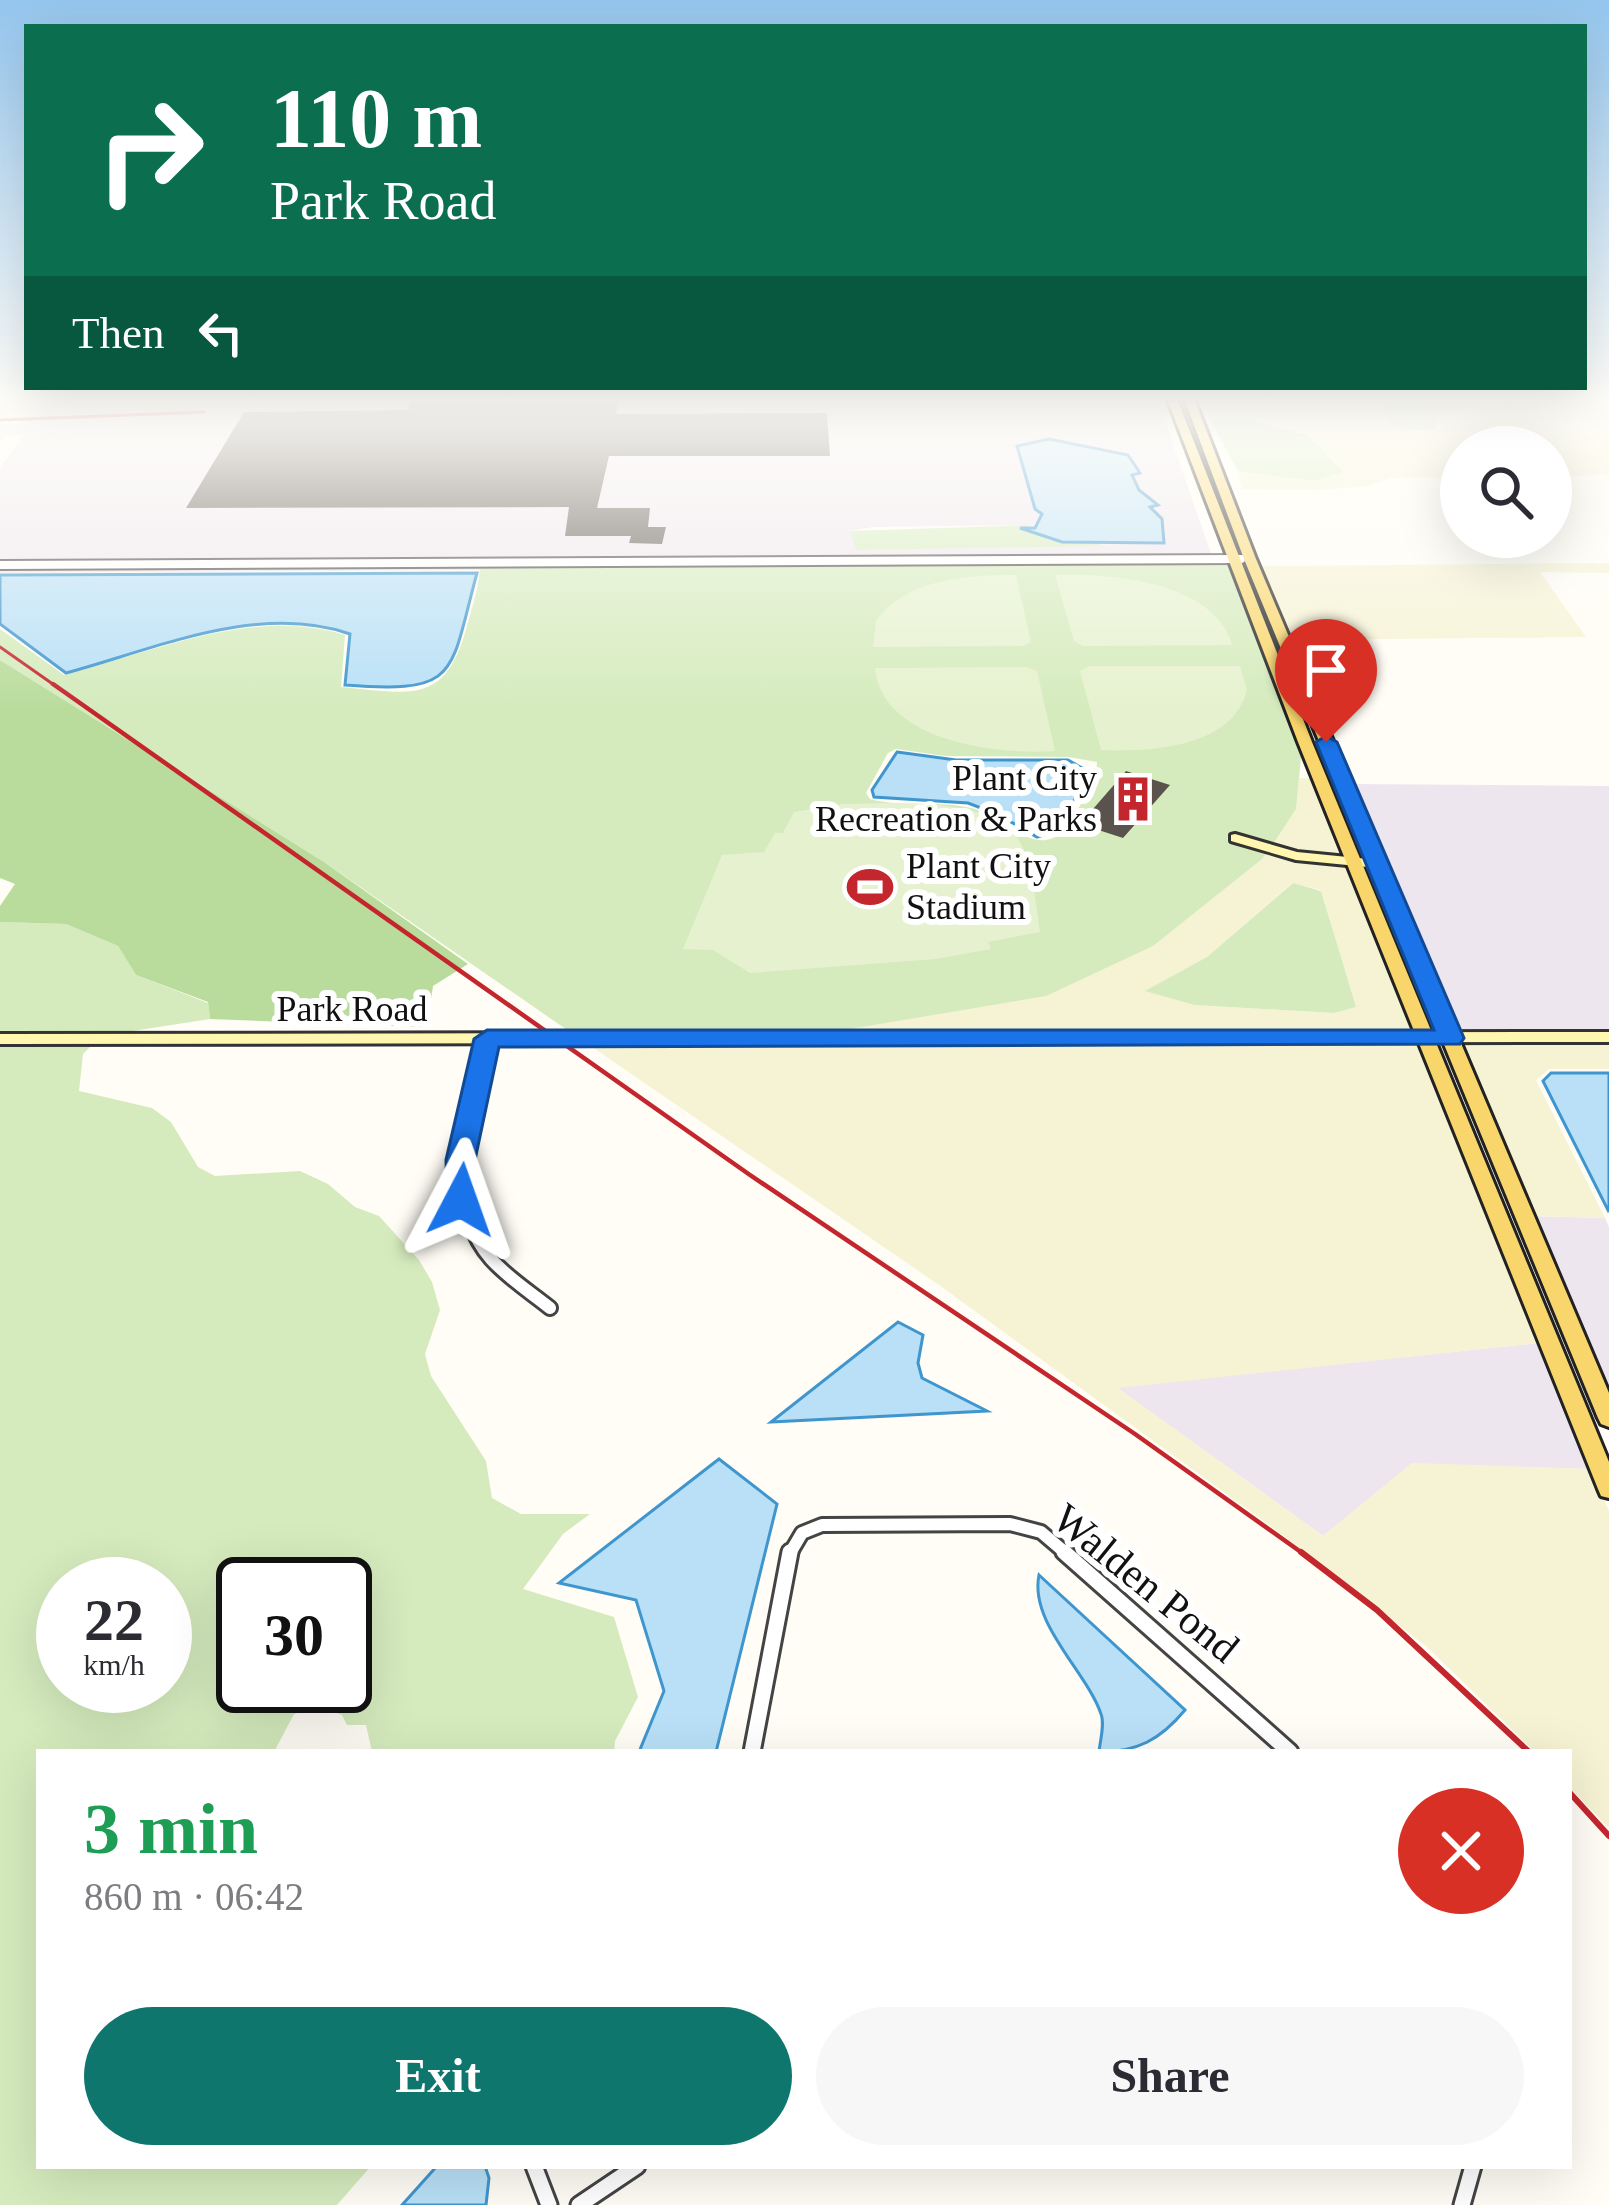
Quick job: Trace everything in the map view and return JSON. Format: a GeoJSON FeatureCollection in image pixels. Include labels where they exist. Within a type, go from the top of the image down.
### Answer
{"type":"FeatureCollection","features":[{"type":"Feature","properties":{"kind":"main road"},"geometry":{"type":"LineString","coordinates":[[1213,504],[1314,764],[1368,863],[1378,923],[1392,935],[1437,1038],[1513,1189],[1609,1418]]}},
{"type":"Feature","properties":{"kind":"main road"},"geometry":{"type":"LineString","coordinates":[[1229,504],[1331,753],[1368,863],[1437,1038],[1482,1181],[1609,1489]]}},
{"type":"Feature","properties":{"kind":"main road"},"geometry":{"type":"LineString","coordinates":[[1223,530],[1250,559]]}},
{"type":"Feature","properties":{"kind":"main road"},"geometry":{"type":"LineString","coordinates":[[1234,559],[1244,567],[1267,617],[1283,636]]}},
{"type":"Feature","properties":{"kind":"main road"},"geometry":{"type":"LineString","coordinates":[[1264,632],[1271,636],[1312,739],[1331,753]]}},
{"type":"Feature","properties":{"kind":"main road"},"geometry":{"type":"LineString","coordinates":[[1482,1181],[1501,1200],[1555,1332],[1585,1362]]}},
{"type":"Feature","properties":{"kind":"street"},"geometry":{"type":"LineString","coordinates":[[0,565],[1250,559]]}},
{"type":"Feature","properties":{"kind":"street"},"geometry":{"type":"LineString","coordinates":[[1234,838],[1296,856],[1368,863]]}},
{"type":"Feature","properties":{"kind":"street","name":"Park Road"},"geometry":{"type":"LineString","coordinates":[[0,1039],[1609,1036]]}},
{"type":"Feature","properties":{"kind":"street"},"geometry":{"type":"LineString","coordinates":[[487,1039],[460,1160],[461,1200],[471,1230],[489,1258],[550,1308]]}},
{"type":"Feature","properties":{"kind":"street","name":"Walden Pond"},"geometry":{"type":"LineString","coordinates":[[753,1749],[790,1550],[802,1533],[822,1525],[1010,1524],[1041,1532],[1287,1749]]}},
{"type":"Feature","properties":{"kind":"street"},"geometry":{"type":"LineString","coordinates":[[535,2169],[550,2205]]}},
{"type":"Feature","properties":{"kind":"street"},"geometry":{"type":"LineString","coordinates":[[579,2205],[633,2169]]}},
{"type":"Feature","properties":{"kind":"street"},"geometry":{"type":"LineString","coordinates":[[1462,2205],[1472,2169]]}},
{"type":"Feature","properties":{"kind":"shaded area"},"geometry":{"type":"Polygon","coordinates":[[[0,504],[1034,504],[1042,513],[1034,525],[851,531],[856,550],[1163,543],[1151,504],[1194,504],[1215,565],[0,573],[0,504]]]}},
{"type":"Feature","properties":{"kind":"shaded area"},"geometry":{"type":"Polygon","coordinates":[[[1609,563],[1609,573],[1540,572],[1586,637],[1290,640],[1262,566],[1609,563]]]}},
{"type":"Feature","properties":{"kind":"shaded area"},"geometry":{"type":"Polygon","coordinates":[[[1299,778],[1314,778],[1346,857],[1272,846],[1296,809],[1299,778]]]}},
{"type":"Feature","properties":{"kind":"shaded area"},"geometry":{"type":"Polygon","coordinates":[[[1351,784],[1609,786],[1609,1031],[1455,1033],[1351,784]]]}},
{"type":"Feature","properties":{"kind":"shaded area"},"geometry":{"type":"Polygon","coordinates":[[[1267,852],[1349,865],[1415,1033],[784,1034],[850,1029],[933,1013],[1094,971],[1153,946],[1267,852]],[[1292,883],[1207,957],[1147,991],[1194,1005],[1333,1013],[1355,1007],[1321,890],[1292,883]]]}},
{"type":"Feature","properties":{"kind":"shaded area"},"geometry":{"type":"Polygon","coordinates":[[[1609,1042],[1609,1069],[1549,1069],[1536,1080],[1605,1218],[1532,1216],[1460,1043],[1609,1042]]]}},
{"type":"Feature","properties":{"kind":"shaded area"},"geometry":{"type":"Polygon","coordinates":[[[1419,1043],[1538,1343],[1118,1388],[1323,1536],[1412,1463],[1591,1469],[1609,1511],[1609,1828],[1572,1790],[1572,1749],[1532,1749],[1427,1647],[1273,1528],[939,1285],[592,1047],[1419,1043]]]}},
{"type":"Feature","properties":{"kind":"shaded area"},"geometry":{"type":"Polygon","coordinates":[[[1532,1216],[1605,1218],[1609,1227],[1609,1398],[1532,1216]]]}},
{"type":"Feature","properties":{"kind":"shaded area"},"geometry":{"type":"Polygon","coordinates":[[[1538,1343],[1591,1469],[1412,1464],[1323,1536],[1116,1387],[1538,1343]]]}},
{"type":"Feature","properties":{"kind":"green space"},"geometry":{"type":"Polygon","coordinates":[[[1034,525],[1023,528],[1051,540],[1097,541],[1101,546],[856,550],[850,531],[1034,525]]]}},
{"type":"Feature","properties":{"kind":"green space"},"geometry":{"type":"Polygon","coordinates":[[[1231,564],[1302,747],[1296,809],[1272,846],[1230,834],[1227,839],[1267,852],[1153,946],[1046,996],[850,1029],[784,1034],[573,1034],[324,862],[0,660],[0,629],[64,675],[240,629],[311,627],[345,635],[341,687],[424,688],[450,668],[460,649],[480,568],[1231,564]],[[896,749],[888,753],[866,793],[884,802],[967,807],[1043,840],[1064,831],[1096,780],[1097,762],[1068,757],[945,756],[896,749]]]}},
{"type":"Feature","properties":{"kind":"green space"},"geometry":{"type":"Polygon","coordinates":[[[1016,575],[1031,642],[1023,646],[873,647],[876,621],[904,596],[959,578],[1016,575]]]}},
{"type":"Feature","properties":{"kind":"green space"},"geometry":{"type":"Polygon","coordinates":[[[1055,575],[1130,579],[1183,594],[1221,624],[1232,645],[1083,646],[1074,641],[1055,575]]]}},
{"type":"Feature","properties":{"kind":"green space"},"geometry":{"type":"Polygon","coordinates":[[[0,660],[324,862],[468,964],[433,986],[428,1018],[421,1027],[210,1019],[208,1002],[136,975],[118,946],[66,924],[0,922],[0,906],[15,884],[0,878],[0,660]]]}},
{"type":"Feature","properties":{"kind":"green space"},"geometry":{"type":"Polygon","coordinates":[[[1089,666],[1240,666],[1247,690],[1239,709],[1207,735],[1165,747],[1101,750],[1080,671],[1089,666]]]}},
{"type":"Feature","properties":{"kind":"green space"},"geometry":{"type":"Polygon","coordinates":[[[1027,667],[1037,671],[1055,751],[975,746],[920,728],[898,713],[882,693],[875,668],[1027,667]]]}},
{"type":"Feature","properties":{"kind":"green space","name":"Plant City Stadium"},"geometry":{"type":"Polygon","coordinates":[[[844,804],[939,805],[988,816],[1007,827],[1028,862],[1040,932],[988,942],[991,949],[936,959],[750,973],[713,950],[683,949],[722,855],[764,852],[775,833],[783,833],[794,812],[844,804]]]}},
{"type":"Feature","properties":{"kind":"green space"},"geometry":{"type":"Polygon","coordinates":[[[1293,883],[1321,891],[1356,1007],[1334,1013],[1194,1005],[1145,991],[1207,957],[1293,883]]]}},
{"type":"Feature","properties":{"kind":"green space"},"geometry":{"type":"Polygon","coordinates":[[[0,922],[66,924],[118,946],[136,975],[208,1003],[210,1019],[113,1034],[0,1034],[0,922]]]}},
{"type":"Feature","properties":{"kind":"green space"},"geometry":{"type":"Polygon","coordinates":[[[0,1044],[93,1044],[83,1054],[79,1091],[152,1108],[171,1122],[198,1167],[215,1176],[300,1171],[328,1184],[355,1207],[379,1216],[419,1260],[432,1282],[440,1310],[425,1354],[431,1376],[486,1461],[492,1498],[521,1514],[590,1514],[563,1534],[523,1589],[614,1617],[638,1697],[614,1749],[371,1749],[366,1725],[347,1725],[336,1713],[372,1713],[372,1557],[216,1557],[216,1713],[298,1713],[276,1749],[36,1749],[36,2169],[368,2169],[337,2205],[0,2205],[0,1044]]]}},
{"type":"Feature","properties":{"kind":"water"},"geometry":{"type":"Polygon","coordinates":[[[1034,504],[1157,504],[1150,507],[1162,519],[1164,543],[1062,542],[1020,528],[1035,528],[1042,514],[1034,504]]]}},
{"type":"Feature","properties":{"kind":"water"},"geometry":{"type":"Polygon","coordinates":[[[477,573],[454,656],[444,671],[411,686],[345,685],[350,634],[315,626],[280,623],[207,632],[66,673],[0,624],[0,575],[477,573]]]}},
{"type":"Feature","properties":{"kind":"water"},"geometry":{"type":"Polygon","coordinates":[[[897,752],[956,760],[1068,760],[1089,772],[1059,830],[1037,837],[968,803],[874,797],[872,790],[897,752]]]}},
{"type":"Feature","properties":{"kind":"water"},"geometry":{"type":"Polygon","coordinates":[[[1551,1073],[1609,1073],[1609,1212],[1543,1081],[1551,1073]]]}},
{"type":"Feature","properties":{"kind":"water"},"geometry":{"type":"Polygon","coordinates":[[[898,1322],[923,1335],[918,1363],[922,1378],[987,1411],[771,1422],[898,1322]]]}},
{"type":"Feature","properties":{"kind":"water"},"geometry":{"type":"Polygon","coordinates":[[[719,1459],[777,1504],[717,1749],[640,1749],[664,1691],[636,1600],[559,1583],[719,1459]]]}},
{"type":"Feature","properties":{"kind":"water"},"geometry":{"type":"Polygon","coordinates":[[[1039,1575],[1185,1710],[1147,1742],[1129,1749],[1099,1749],[1101,1714],[1051,1629],[1038,1593],[1039,1575]]]}},
{"type":"Feature","properties":{"kind":"water"},"geometry":{"type":"Polygon","coordinates":[[[434,2169],[486,2169],[486,2205],[402,2205],[434,2169]]]}},
{"type":"Feature","properties":{"kind":"building"},"geometry":{"type":"Polygon","coordinates":[[[188,504],[598,504],[597,508],[650,508],[648,527],[666,527],[662,544],[629,543],[631,536],[565,536],[569,507],[186,508],[188,504]]]}},
{"type":"Feature","properties":{"kind":"building","name":"Plant City Recreation & Parks"},"geometry":{"type":"Polygon","coordinates":[[[1126,771],[1170,785],[1123,838],[1080,824],[1126,771]]]}},
{"type":"Feature","properties":{"kind":"railway"},"geometry":{"type":"LineString","coordinates":[[0,647],[57,687]]}},
{"type":"Feature","properties":{"kind":"railway"},"geometry":{"type":"LineString","coordinates":[[53,684],[750,1175],[1135,1434],[1304,1554]]}},
{"type":"Feature","properties":{"kind":"railway"},"geometry":{"type":"LineString","coordinates":[[1304,1554],[1377,1610],[1526,1749]]}},
{"type":"Feature","properties":{"kind":"railway"},"geometry":{"type":"LineString","coordinates":[[1572,1795],[1609,1836]]}},
{"type":"Feature","properties":{"kind":"place","name":"Plant City Recreation & Parks"},"geometry":{"type":"Point","coordinates":[1133,799]}},
{"type":"Feature","properties":{"kind":"place","name":"Plant City Stadium"},"geometry":{"type":"Point","coordinates":[870,887]}},
{"type":"Feature","properties":{"kind":"route"},"geometry":{"type":"LineString","coordinates":[[461,1200],[460,1160],[487,1039],[1450,1038],[1326,742]]}}]}
